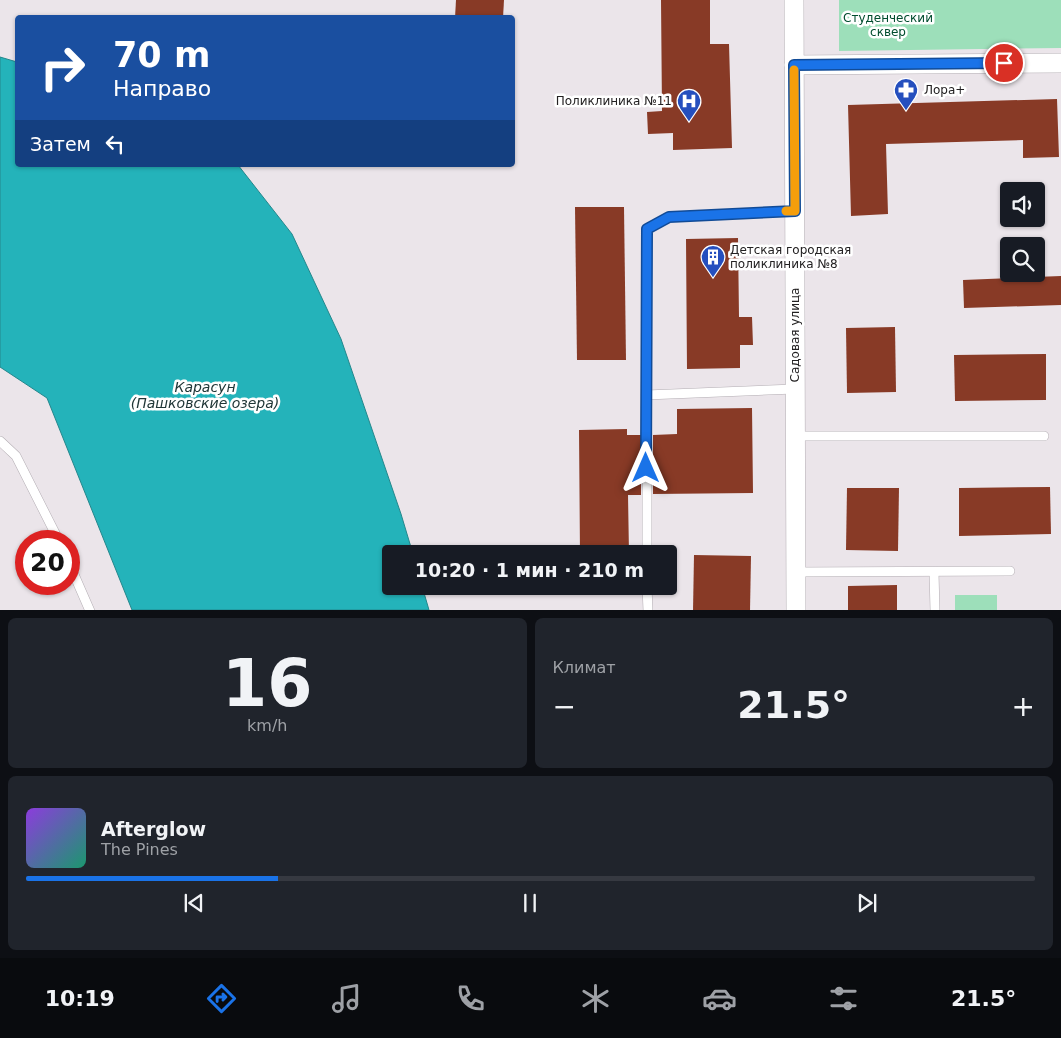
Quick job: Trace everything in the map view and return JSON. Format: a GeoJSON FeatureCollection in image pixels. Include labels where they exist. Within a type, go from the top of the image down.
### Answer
{"type":"FeatureCollection","features":[{"type":"Feature","properties":{"kind":"street","name":"Садовая улица"},"geometry":{"type":"LineString","coordinates":[[794,0],[796,610]]}},
{"type":"Feature","properties":{"kind":"street"},"geometry":{"type":"LineString","coordinates":[[794,65],[1061,63]]}},
{"type":"Feature","properties":{"kind":"lane"},"geometry":{"type":"LineString","coordinates":[[647,545],[647,229],[669,217],[795,211]]}},
{"type":"Feature","properties":{"kind":"lane"},"geometry":{"type":"LineString","coordinates":[[646,395],[795,389]]}},
{"type":"Feature","properties":{"kind":"lane"},"geometry":{"type":"LineString","coordinates":[[795,436],[1044,436]]}},
{"type":"Feature","properties":{"kind":"lane"},"geometry":{"type":"LineString","coordinates":[[0,441],[16,456],[53,530]]}},
{"type":"Feature","properties":{"kind":"lane"},"geometry":{"type":"LineString","coordinates":[[796,572],[1010,571]]}},
{"type":"Feature","properties":{"kind":"lane"},"geometry":{"type":"LineString","coordinates":[[934,572],[935,610]]}},
{"type":"Feature","properties":{"kind":"lane"},"geometry":{"type":"LineString","coordinates":[[80,588],[90,610]]}},
{"type":"Feature","properties":{"kind":"lane"},"geometry":{"type":"LineString","coordinates":[[647,595],[648,610]]}},
{"type":"Feature","properties":{"kind":"green space","name":"Студенческий сквер"},"geometry":{"type":"Polygon","coordinates":[[[839,0],[1061,0],[1061,48],[839,51],[839,0]]]}},
{"type":"Feature","properties":{"kind":"green space"},"geometry":{"type":"Polygon","coordinates":[[[955,595],[997,595],[997,610],[955,610],[955,595]]]}},
{"type":"Feature","properties":{"kind":"water","name":"Карасун (Пашковские озера)"},"geometry":{"type":"Polygon","coordinates":[[[0,57],[15,61],[15,167],[240,167],[292,234],[341,339],[410,545],[382,545],[382,595],[425,595],[429,610],[132,610],[47,398],[0,367],[0,57]]]}},
{"type":"Feature","properties":{"kind":"building"},"geometry":{"type":"Polygon","coordinates":[[[456,0],[504,0],[503,15],[455,15],[456,0]]]}},
{"type":"Feature","properties":{"kind":"building"},"geometry":{"type":"Polygon","coordinates":[[[661,0],[710,0],[710,44],[729,44],[732,148],[673,150],[673,133],[648,134],[647,112],[662,111],[661,0]]]}},
{"type":"Feature","properties":{"kind":"building"},"geometry":{"type":"Polygon","coordinates":[[[1057,99],[1059,157],[1023,158],[1023,140],[886,144],[888,214],[851,216],[848,105],[1057,99]]]}},
{"type":"Feature","properties":{"kind":"building"},"geometry":{"type":"Polygon","coordinates":[[[575,207],[624,207],[626,360],[577,360],[575,207]]]}},
{"type":"Feature","properties":{"kind":"building","name":"Детская городская поликлиника №8"},"geometry":{"type":"Polygon","coordinates":[[[738,238],[739,317],[752,317],[753,345],[740,345],[740,368],[687,369],[686,239],[738,238]]]}},
{"type":"Feature","properties":{"kind":"building"},"geometry":{"type":"Polygon","coordinates":[[[1061,276],[1061,305],[964,308],[963,280],[1000,278],[1000,282],[1045,282],[1045,277],[1061,276]]]}},
{"type":"Feature","properties":{"kind":"building"},"geometry":{"type":"Polygon","coordinates":[[[895,327],[896,392],[847,393],[846,328],[895,327]]]}},
{"type":"Feature","properties":{"kind":"building"},"geometry":{"type":"Polygon","coordinates":[[[1046,354],[1046,400],[955,401],[954,355],[1046,354]]]}},
{"type":"Feature","properties":{"kind":"building"},"geometry":{"type":"Polygon","coordinates":[[[752,408],[753,493],[653,494],[653,435],[677,434],[677,409],[752,408]]]}},
{"type":"Feature","properties":{"kind":"building"},"geometry":{"type":"Polygon","coordinates":[[[627,429],[627,435],[641,435],[641,495],[628,495],[629,545],[580,545],[579,430],[627,429]]]}},
{"type":"Feature","properties":{"kind":"building"},"geometry":{"type":"Polygon","coordinates":[[[1050,487],[1051,534],[959,536],[959,488],[1050,487]]]}},
{"type":"Feature","properties":{"kind":"building"},"geometry":{"type":"Polygon","coordinates":[[[847,488],[899,488],[898,551],[846,550],[847,488]]]}},
{"type":"Feature","properties":{"kind":"building"},"geometry":{"type":"Polygon","coordinates":[[[694,555],[751,556],[750,610],[693,610],[694,555]]]}},
{"type":"Feature","properties":{"kind":"building"},"geometry":{"type":"Polygon","coordinates":[[[897,585],[897,610],[848,610],[848,586],[897,585]]]}},
{"type":"Feature","properties":{"kind":"slow traffic"},"geometry":{"type":"LineString","coordinates":[[786,211],[795,211],[794,70]]}},
{"type":"Feature","properties":{"kind":"place","name":"Лора+"},"geometry":{"type":"Point","coordinates":[906,111]}},
{"type":"Feature","properties":{"kind":"place","name":"Поликлиника №11"},"geometry":{"type":"Point","coordinates":[689,122]}},
{"type":"Feature","properties":{"kind":"place","name":"Детская городская поликлиника №8"},"geometry":{"type":"Point","coordinates":[713,278]}},
{"type":"Feature","properties":{"kind":"route"},"geometry":{"type":"LineString","coordinates":[[646,468],[647,229],[669,217],[795,211],[794,65],[1004,63]]}}]}
